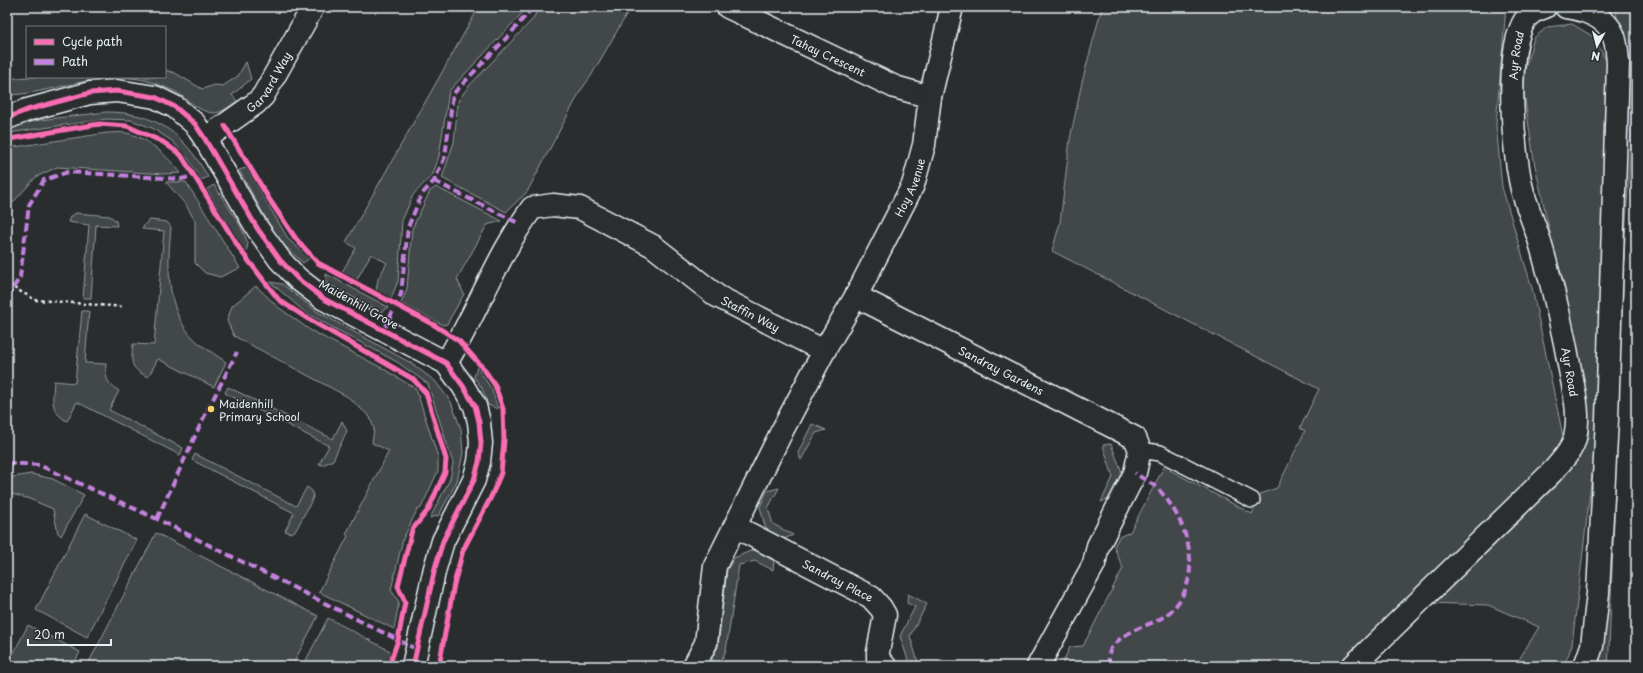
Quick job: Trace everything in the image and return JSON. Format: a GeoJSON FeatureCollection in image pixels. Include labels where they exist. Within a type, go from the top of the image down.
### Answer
{"type":"FeatureCollection","features":[{"type":"Feature","properties":{"kind":"street","name":"Garvard Way"},"geometry":{"type":"LineString","coordinates":[[205,140],[263,96],[313,7]]}},
{"type":"Feature","properties":{"kind":"street","name":"Tahay Crescent"},"geometry":{"type":"LineString","coordinates":[[728,7],[894,87],[930,97]]}},
{"type":"Feature","properties":{"kind":"street","name":"Hoy Avenue"},"geometry":{"type":"LineString","coordinates":[[824,351],[856,296],[913,185],[924,145],[930,97],[952,7]]}},
{"type":"Feature","properties":{"kind":"street","name":"Ayr Road"},"geometry":{"type":"LineString","coordinates":[[1353,666],[1554,470],[1567,455],[1575,438],[1577,421],[1575,395],[1568,356],[1544,260],[1523,192],[1516,156],[1514,128],[1513,81],[1515,50],[1525,20],[1534,11],[1545,7]]}},
{"type":"Feature","properties":{"kind":"street"},"geometry":{"type":"LineString","coordinates":[[1566,7],[1592,14],[1603,21],[1613,34],[1617,48],[1618,63],[1608,411],[1598,593],[1592,646],[1585,666]]}},
{"type":"Feature","properties":{"kind":"street","name":"Maidenhill Grove"},"geometry":{"type":"LineString","coordinates":[[14,112],[90,93],[117,91],[155,97],[175,107],[195,124],[257,228],[280,260],[298,280],[324,299],[446,363],[474,406],[479,422],[481,443],[479,462],[474,480],[443,542],[435,568],[413,666]]}},
{"type":"Feature","properties":{"kind":"street","name":"Staffin Way"},"geometry":{"type":"LineString","coordinates":[[446,363],[518,227],[532,208],[553,205],[580,208],[653,246],[717,296],[824,351]]}},
{"type":"Feature","properties":{"kind":"street","name":"Sandray Gardens"},"geometry":{"type":"LineString","coordinates":[[856,296],[1135,438],[1140,450]]}},
{"type":"Feature","properties":{"kind":"street"},"geometry":{"type":"LineString","coordinates":[[694,666],[706,642],[716,566],[782,431],[824,351]]}},
{"type":"Feature","properties":{"kind":"street"},"geometry":{"type":"LineString","coordinates":[[1038,666],[1094,564],[1098,546],[1135,474],[1140,450]]}},
{"type":"Feature","properties":{"kind":"street","name":"Sandray Place"},"geometry":{"type":"LineString","coordinates":[[736,527],[871,597],[885,615],[878,652],[878,659],[884,666]]}},
{"type":"Feature","properties":{"kind":"lane"},"geometry":{"type":"LineString","coordinates":[[1140,450],[1160,453],[1252,500]]}},
{"type":"Feature","properties":{"kind":"path"},"geometry":{"type":"LineString","coordinates":[[14,288],[36,300],[124,307]]}},
{"type":"Feature","properties":{"kind":"shaded area"},"geometry":{"type":"Polygon","coordinates":[[[479,7],[528,7],[449,91],[439,156],[433,174],[413,195],[402,221],[398,281],[391,299],[376,291],[378,279],[387,263],[371,254],[356,281],[342,272],[356,248],[346,242],[479,7]]]}},
{"type":"Feature","properties":{"kind":"shaded area"},"geometry":{"type":"Polygon","coordinates":[[[539,7],[631,7],[591,76],[581,90],[527,192],[506,212],[442,178],[454,142],[458,101],[468,87],[533,19],[539,7]]]}},
{"type":"Feature","properties":{"kind":"shaded area"},"geometry":{"type":"Polygon","coordinates":[[[1102,7],[1506,7],[1496,124],[1502,187],[1532,288],[1563,436],[1556,453],[1342,666],[1061,666],[1070,647],[1083,646],[1123,568],[1114,547],[1119,537],[1130,532],[1164,467],[1252,514],[1261,494],[1277,488],[1305,431],[1300,428],[1319,389],[1052,251],[1060,223],[1070,139],[1082,82],[1102,7]]]}},
{"type":"Feature","properties":{"kind":"shaded area"},"geometry":{"type":"Polygon","coordinates":[[[1615,7],[1636,7],[1636,62],[1625,237],[1608,666],[1597,666],[1605,620],[1625,58],[1615,7]]]}},
{"type":"Feature","properties":{"kind":"shaded area"},"geometry":{"type":"Polygon","coordinates":[[[1572,24],[1594,37],[1609,66],[1598,423],[1572,645],[1564,666],[1515,666],[1539,627],[1488,605],[1428,603],[1558,484],[1589,437],[1582,377],[1534,161],[1522,79],[1534,38],[1547,27],[1572,24]]]}},
{"type":"Feature","properties":{"kind":"shaded area"},"geometry":{"type":"Polygon","coordinates":[[[246,62],[251,79],[232,95],[237,101],[226,109],[216,113],[202,110],[174,91],[157,84],[139,79],[122,78],[166,78],[166,70],[175,73],[202,89],[215,85],[223,86],[238,76],[246,62]]]}},
{"type":"Feature","properties":{"kind":"shaded area"},"geometry":{"type":"Polygon","coordinates":[[[26,77],[106,78],[23,94],[7,95],[7,79],[26,77]]]}},
{"type":"Feature","properties":{"kind":"shaded area"},"geometry":{"type":"Polygon","coordinates":[[[106,112],[140,116],[167,128],[189,149],[208,177],[201,180],[188,158],[172,141],[152,128],[131,120],[107,119],[7,134],[7,127],[40,120],[106,112]]]}},
{"type":"Feature","properties":{"kind":"shaded area"},"geometry":{"type":"Polygon","coordinates":[[[107,133],[126,133],[134,135],[150,143],[164,154],[181,173],[164,174],[57,167],[36,177],[7,209],[8,148],[107,133]]]}},
{"type":"Feature","properties":{"kind":"shaded area"},"geometry":{"type":"Polygon","coordinates":[[[246,168],[289,240],[310,258],[303,263],[283,244],[268,222],[239,170],[246,168]]]}},
{"type":"Feature","properties":{"kind":"shaded area"},"geometry":{"type":"Polygon","coordinates":[[[166,182],[186,182],[240,268],[220,277],[205,273],[195,263],[195,221],[186,205],[166,182]]]}},
{"type":"Feature","properties":{"kind":"shaded area"},"geometry":{"type":"Polygon","coordinates":[[[214,185],[240,225],[248,243],[246,254],[207,189],[214,185]]]}},
{"type":"Feature","properties":{"kind":"shaded area"},"geometry":{"type":"Polygon","coordinates":[[[436,187],[502,221],[487,225],[457,279],[464,294],[447,324],[443,325],[401,303],[407,289],[412,229],[430,191],[436,187]]]}},
{"type":"Feature","properties":{"kind":"shaded area"},"geometry":{"type":"Polygon","coordinates":[[[76,213],[110,216],[116,221],[117,226],[96,225],[91,298],[83,298],[89,225],[68,222],[70,217],[76,213]]]}},
{"type":"Feature","properties":{"kind":"shaded area"},"geometry":{"type":"Polygon","coordinates":[[[150,220],[167,222],[171,227],[169,275],[171,291],[181,321],[189,334],[201,345],[226,362],[214,387],[158,359],[148,377],[138,371],[133,365],[133,344],[154,345],[164,231],[142,229],[150,220]]]}},
{"type":"Feature","properties":{"kind":"shaded area"},"geometry":{"type":"Polygon","coordinates":[[[326,274],[388,307],[381,312],[326,283],[326,274]]]}},
{"type":"Feature","properties":{"kind":"shaded area"},"geometry":{"type":"Polygon","coordinates":[[[270,282],[282,284],[316,311],[411,363],[435,381],[451,402],[461,429],[463,453],[457,481],[439,515],[430,518],[450,479],[453,463],[428,384],[397,362],[306,313],[270,282]]]}},
{"type":"Feature","properties":{"kind":"shaded area"},"geometry":{"type":"Polygon","coordinates":[[[256,286],[278,307],[310,330],[382,368],[416,389],[438,457],[438,471],[421,508],[417,510],[403,539],[391,590],[399,602],[394,629],[319,592],[348,536],[346,534],[389,451],[372,443],[374,429],[370,417],[348,397],[234,336],[227,321],[232,306],[256,286]]]}},
{"type":"Feature","properties":{"kind":"shaded area"},"geometry":{"type":"Polygon","coordinates":[[[82,311],[89,311],[85,363],[106,364],[106,373],[109,383],[119,391],[109,410],[183,448],[180,455],[77,402],[67,421],[57,413],[53,404],[54,381],[75,383],[82,311]]]}},
{"type":"Feature","properties":{"kind":"shaded area"},"geometry":{"type":"Polygon","coordinates":[[[477,367],[492,390],[498,409],[488,405],[482,388],[474,377],[477,367]]]}},
{"type":"Feature","properties":{"kind":"shaded area"},"geometry":{"type":"Polygon","coordinates":[[[228,387],[333,439],[342,421],[347,431],[333,460],[323,465],[319,464],[329,446],[225,393],[228,387]]]}},
{"type":"Feature","properties":{"kind":"shaded area"},"geometry":{"type":"Polygon","coordinates":[[[812,424],[826,430],[816,433],[801,460],[798,453],[812,424]]]}},
{"type":"Feature","properties":{"kind":"shaded area"},"geometry":{"type":"Polygon","coordinates":[[[1111,444],[1123,475],[1112,498],[1101,502],[1113,477],[1103,445],[1111,444]]]}},
{"type":"Feature","properties":{"kind":"shaded area"},"geometry":{"type":"Polygon","coordinates":[[[195,454],[296,506],[307,487],[312,491],[313,498],[296,530],[291,533],[285,531],[294,513],[192,460],[195,454]]]}},
{"type":"Feature","properties":{"kind":"shaded area"},"geometry":{"type":"Polygon","coordinates":[[[31,474],[53,479],[84,495],[61,536],[58,533],[53,509],[27,498],[7,493],[7,478],[31,474]]]}},
{"type":"Feature","properties":{"kind":"shaded area"},"geometry":{"type":"Polygon","coordinates":[[[779,488],[768,508],[773,524],[793,535],[784,539],[766,530],[760,507],[767,491],[779,488]]]}},
{"type":"Feature","properties":{"kind":"shaded area"},"geometry":{"type":"Polygon","coordinates":[[[85,514],[137,540],[87,637],[36,610],[85,514]]]}},
{"type":"Feature","properties":{"kind":"shaded area"},"geometry":{"type":"Polygon","coordinates":[[[156,533],[318,616],[292,666],[87,666],[156,533]]]}},
{"type":"Feature","properties":{"kind":"shaded area"},"geometry":{"type":"Polygon","coordinates":[[[755,549],[774,561],[773,570],[755,561],[739,565],[726,650],[719,666],[716,666],[712,658],[718,647],[727,570],[734,558],[755,549]]]}},
{"type":"Feature","properties":{"kind":"shaded area"},"geometry":{"type":"Polygon","coordinates":[[[908,594],[927,604],[910,636],[918,662],[925,666],[910,666],[900,636],[915,607],[907,603],[908,594]]]}},
{"type":"Feature","properties":{"kind":"shaded area"},"geometry":{"type":"Polygon","coordinates":[[[328,618],[390,651],[386,666],[303,666],[328,618]]]}},
{"type":"Feature","properties":{"kind":"shaded area"},"geometry":{"type":"Polygon","coordinates":[[[28,625],[80,652],[73,666],[7,666],[28,625]]]}},
{"type":"Feature","properties":{"kind":"marked path"},"geometry":{"type":"LineString","coordinates":[[384,330],[401,294],[408,227],[422,194],[434,181],[445,157],[453,94],[511,33],[533,7]]}},
{"type":"Feature","properties":{"kind":"marked path"},"geometry":{"type":"LineString","coordinates":[[1592,14],[1594,7]]}},
{"type":"Feature","properties":{"kind":"marked path"},"geometry":{"type":"LineString","coordinates":[[7,298],[20,277],[29,205],[44,180],[68,172],[181,179],[194,176]]}},
{"type":"Feature","properties":{"kind":"marked path"},"geometry":{"type":"LineString","coordinates":[[434,181],[520,224]]}},
{"type":"Feature","properties":{"kind":"marked path"},"geometry":{"type":"LineString","coordinates":[[157,519],[202,421],[237,352]]}},
{"type":"Feature","properties":{"kind":"marked path"},"geometry":{"type":"LineString","coordinates":[[7,463],[39,465],[157,519],[418,650]]}},
{"type":"Feature","properties":{"kind":"marked path"},"geometry":{"type":"LineString","coordinates":[[1109,666],[1110,649],[1128,633],[1159,620],[1172,610],[1182,596],[1188,581],[1190,566],[1189,549],[1185,533],[1178,518],[1158,488],[1135,473]]}},
{"type":"Feature","properties":{"kind":"cycle path"},"geometry":{"type":"LineString","coordinates":[[7,118],[27,110],[90,93],[117,91],[155,97],[175,107],[195,124],[257,228],[280,260],[298,279],[324,299],[446,363],[463,386],[475,406],[479,422],[481,443],[479,462],[474,480],[443,541],[435,568],[413,666]]}},
{"type":"Feature","properties":{"kind":"cycle path"},"geometry":{"type":"LineString","coordinates":[[7,142],[10,139],[99,124],[127,126],[163,142],[181,155],[241,251],[279,300],[305,317],[413,379],[426,393],[446,459],[445,472],[428,510],[412,530],[398,586],[405,602],[398,640],[389,666]]}},
{"type":"Feature","properties":{"kind":"cycle path"},"geometry":{"type":"LineString","coordinates":[[225,126],[271,202],[296,239],[318,263],[434,325],[459,341],[483,368],[495,385],[503,409],[504,440],[501,473],[491,497],[463,550],[454,584],[439,666]]}},
{"type":"Feature","properties":{"kind":"place","name":"Maidenhill Primary School"},"geometry":{"type":"Point","coordinates":[211,409]}}]}
